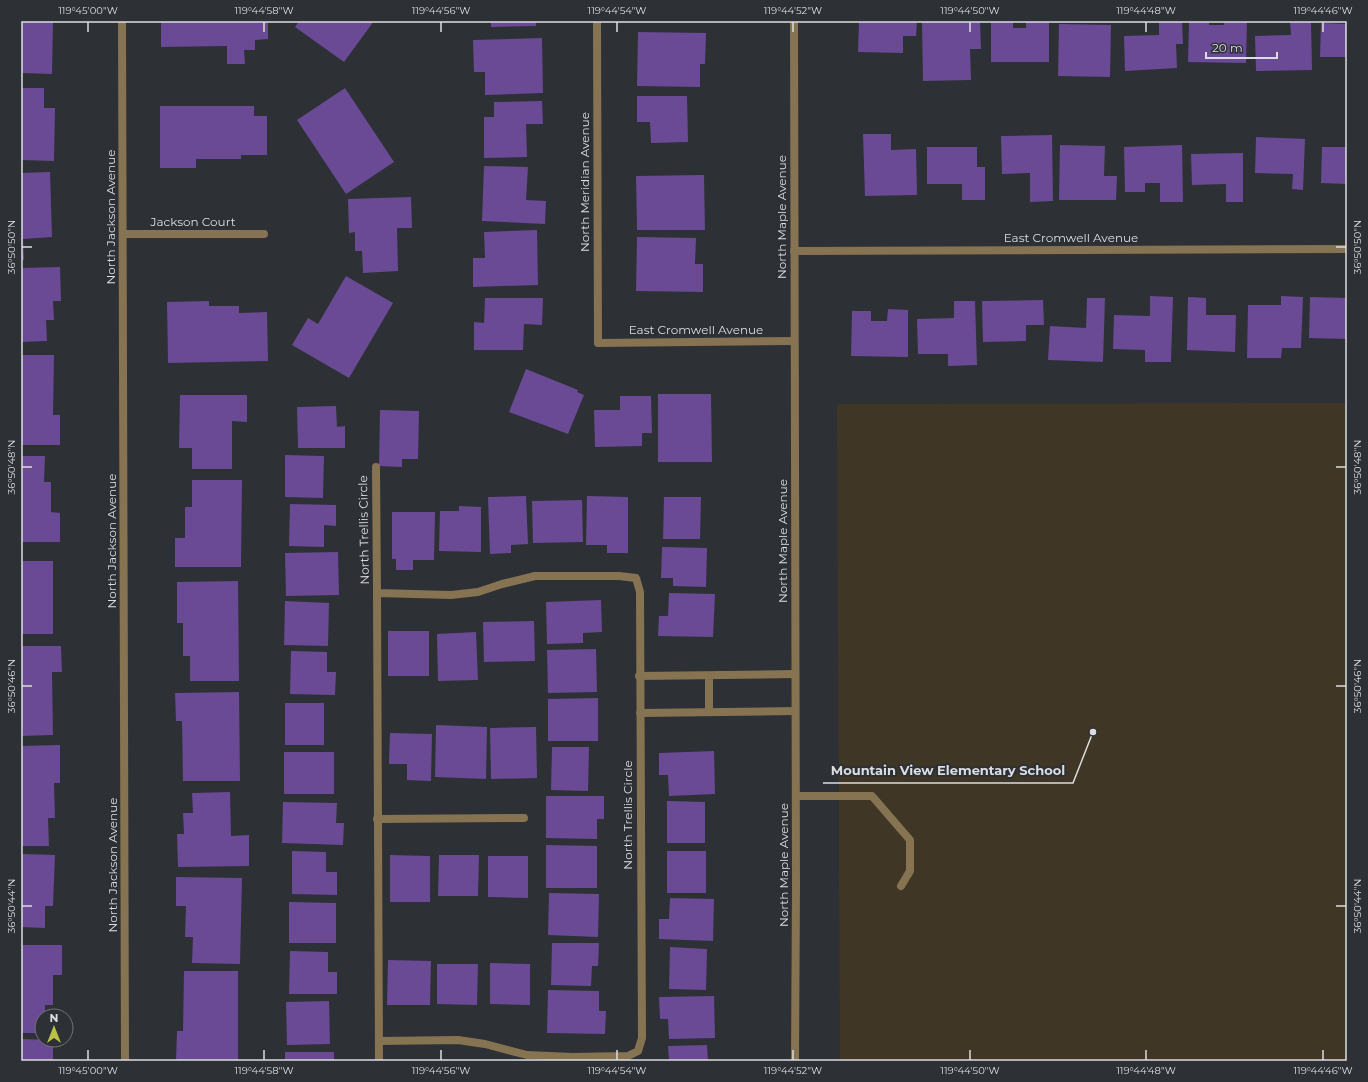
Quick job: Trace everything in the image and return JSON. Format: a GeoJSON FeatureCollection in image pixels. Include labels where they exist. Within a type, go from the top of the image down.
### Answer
{"type":"FeatureCollection","features":[{"type":"Feature","properties":{"kind":"street","name":"North Jackson Avenue"},"geometry":{"type":"LineString","coordinates":[[122,21],[125,1061]]}},
{"type":"Feature","properties":{"kind":"street","name":"North Meridian Avenue"},"geometry":{"type":"LineString","coordinates":[[596,21],[598,343]]}},
{"type":"Feature","properties":{"kind":"street","name":"North Maple Avenue"},"geometry":{"type":"LineString","coordinates":[[794,21],[796,796],[795,1061]]}},
{"type":"Feature","properties":{"kind":"street","name":"Jackson Court"},"geometry":{"type":"LineString","coordinates":[[123,234],[264,234]]}},
{"type":"Feature","properties":{"kind":"street","name":"East Cromwell Avenue"},"geometry":{"type":"LineString","coordinates":[[794,251],[1347,249]]}},
{"type":"Feature","properties":{"kind":"street","name":"East Cromwell Avenue"},"geometry":{"type":"LineString","coordinates":[[598,343],[794,341]]}},
{"type":"Feature","properties":{"kind":"street","name":"North Trellis Circle"},"geometry":{"type":"LineString","coordinates":[[376,467],[378,1061]]}},
{"type":"Feature","properties":{"kind":"street","name":"North Trellis Circle"},"geometry":{"type":"LineString","coordinates":[[377,593],[451,595],[478,592],[502,584],[535,576],[619,576],[636,578],[640,592],[639,676],[642,1038],[638,1051],[628,1056],[572,1057],[527,1055],[485,1044],[458,1040],[379,1041]]}},
{"type":"Feature","properties":{"kind":"street"},"geometry":{"type":"LineString","coordinates":[[639,676],[795,674]]}},
{"type":"Feature","properties":{"kind":"street"},"geometry":{"type":"LineString","coordinates":[[709,676],[709,712]]}},
{"type":"Feature","properties":{"kind":"street"},"geometry":{"type":"LineString","coordinates":[[640,713],[795,712]]}},
{"type":"Feature","properties":{"kind":"street"},"geometry":{"type":"LineString","coordinates":[[796,796],[872,796],[910,840],[910,871],[901,886]]}},
{"type":"Feature","properties":{"kind":"street"},"geometry":{"type":"LineString","coordinates":[[377,818],[524,818]]}},
{"type":"Feature","properties":{"kind":"shaded area"},"geometry":{"type":"Polygon","coordinates":[[[1347,403],[1347,1061],[840,1061],[837,404],[1347,403]]]}},
{"type":"Feature","properties":{"kind":"building"},"geometry":{"type":"Polygon","coordinates":[[[21,21],[53,21],[52,74],[21,73],[21,21]]]}},
{"type":"Feature","properties":{"kind":"building"},"geometry":{"type":"Polygon","coordinates":[[[161,21],[268,21],[268,39],[255,40],[255,50],[244,50],[245,64],[227,64],[227,46],[161,47],[161,21]]]}},
{"type":"Feature","properties":{"kind":"building"},"geometry":{"type":"Polygon","coordinates":[[[299,21],[374,21],[344,62],[295,27],[299,21]]]}},
{"type":"Feature","properties":{"kind":"building"},"geometry":{"type":"Polygon","coordinates":[[[491,21],[536,21],[536,26],[491,27],[491,21]]]}},
{"type":"Feature","properties":{"kind":"building"},"geometry":{"type":"Polygon","coordinates":[[[859,21],[917,21],[916,36],[903,36],[903,53],[858,52],[859,21]]]}},
{"type":"Feature","properties":{"kind":"building"},"geometry":{"type":"Polygon","coordinates":[[[922,21],[980,21],[981,49],[970,49],[971,80],[923,81],[922,21]]]}},
{"type":"Feature","properties":{"kind":"building"},"geometry":{"type":"Polygon","coordinates":[[[991,21],[1013,21],[1013,28],[1026,28],[1026,21],[1049,21],[1049,62],[991,62],[991,21]]]}},
{"type":"Feature","properties":{"kind":"building"},"geometry":{"type":"Polygon","coordinates":[[[1159,21],[1182,21],[1183,44],[1176,44],[1177,68],[1125,71],[1124,36],[1159,35],[1159,21]]]}},
{"type":"Feature","properties":{"kind":"building"},"geometry":{"type":"Polygon","coordinates":[[[1189,21],[1209,21],[1209,25],[1224,25],[1224,21],[1247,21],[1246,63],[1188,62],[1189,21]]]}},
{"type":"Feature","properties":{"kind":"building"},"geometry":{"type":"Polygon","coordinates":[[[1290,21],[1311,21],[1312,70],[1256,71],[1255,36],[1291,35],[1290,21]]]}},
{"type":"Feature","properties":{"kind":"building"},"geometry":{"type":"Polygon","coordinates":[[[1321,23],[1347,24],[1347,57],[1320,57],[1321,23]]]}},
{"type":"Feature","properties":{"kind":"building"},"geometry":{"type":"Polygon","coordinates":[[[1059,24],[1111,25],[1110,77],[1058,76],[1059,24]]]}},
{"type":"Feature","properties":{"kind":"building"},"geometry":{"type":"Polygon","coordinates":[[[638,32],[706,33],[705,64],[700,64],[700,87],[637,86],[638,32]]]}},
{"type":"Feature","properties":{"kind":"building"},"geometry":{"type":"Polygon","coordinates":[[[542,38],[543,93],[485,95],[485,72],[474,72],[473,40],[542,38]]]}},
{"type":"Feature","properties":{"kind":"building"},"geometry":{"type":"Polygon","coordinates":[[[21,88],[44,88],[44,108],[55,108],[54,161],[21,160],[21,88]]]}},
{"type":"Feature","properties":{"kind":"building"},"geometry":{"type":"Polygon","coordinates":[[[345,88],[394,162],[346,194],[297,120],[345,88]]]}},
{"type":"Feature","properties":{"kind":"building"},"geometry":{"type":"Polygon","coordinates":[[[637,96],[687,96],[688,142],[651,143],[650,122],[637,122],[637,96]]]}},
{"type":"Feature","properties":{"kind":"building"},"geometry":{"type":"Polygon","coordinates":[[[542,101],[543,124],[526,124],[527,157],[484,158],[484,117],[494,117],[494,102],[542,101]]]}},
{"type":"Feature","properties":{"kind":"building"},"geometry":{"type":"Polygon","coordinates":[[[160,106],[254,106],[254,116],[267,116],[267,155],[241,155],[241,159],[196,159],[196,168],[160,168],[160,106]]]}},
{"type":"Feature","properties":{"kind":"building"},"geometry":{"type":"Polygon","coordinates":[[[863,134],[891,134],[891,150],[916,149],[917,195],[865,196],[863,134]]]}},
{"type":"Feature","properties":{"kind":"building"},"geometry":{"type":"Polygon","coordinates":[[[1052,135],[1053,201],[1030,202],[1030,173],[1002,174],[1001,136],[1052,135]]]}},
{"type":"Feature","properties":{"kind":"building"},"geometry":{"type":"Polygon","coordinates":[[[1256,137],[1305,139],[1303,190],[1292,189],[1293,174],[1255,173],[1256,137]]]}},
{"type":"Feature","properties":{"kind":"building"},"geometry":{"type":"Polygon","coordinates":[[[1060,145],[1105,146],[1104,176],[1117,176],[1116,200],[1059,200],[1060,145]]]}},
{"type":"Feature","properties":{"kind":"building"},"geometry":{"type":"Polygon","coordinates":[[[1182,145],[1183,202],[1160,202],[1160,183],[1145,183],[1145,192],[1125,192],[1124,147],[1182,145]]]}},
{"type":"Feature","properties":{"kind":"building"},"geometry":{"type":"Polygon","coordinates":[[[927,147],[977,147],[977,167],[985,167],[985,200],[962,200],[962,184],[927,184],[927,147]]]}},
{"type":"Feature","properties":{"kind":"building"},"geometry":{"type":"Polygon","coordinates":[[[1322,147],[1347,147],[1347,184],[1321,183],[1322,147]]]}},
{"type":"Feature","properties":{"kind":"building"},"geometry":{"type":"Polygon","coordinates":[[[1243,153],[1243,202],[1226,202],[1226,184],[1192,185],[1191,154],[1243,153]]]}},
{"type":"Feature","properties":{"kind":"building"},"geometry":{"type":"Polygon","coordinates":[[[484,166],[528,167],[526,200],[546,201],[545,224],[482,221],[484,166]]]}},
{"type":"Feature","properties":{"kind":"building"},"geometry":{"type":"Polygon","coordinates":[[[50,172],[52,237],[23,239],[24,260],[21,260],[21,173],[50,172]]]}},
{"type":"Feature","properties":{"kind":"building"},"geometry":{"type":"Polygon","coordinates":[[[704,175],[705,230],[637,230],[636,176],[704,175]]]}},
{"type":"Feature","properties":{"kind":"building"},"geometry":{"type":"Polygon","coordinates":[[[411,197],[412,228],[397,228],[398,271],[363,273],[362,251],[355,251],[355,232],[349,233],[348,199],[411,197]]]}},
{"type":"Feature","properties":{"kind":"building"},"geometry":{"type":"Polygon","coordinates":[[[537,230],[538,285],[473,287],[473,258],[485,258],[484,232],[537,230]]]}},
{"type":"Feature","properties":{"kind":"building"},"geometry":{"type":"Polygon","coordinates":[[[637,237],[696,238],[695,264],[703,264],[703,292],[636,291],[637,237]]]}},
{"type":"Feature","properties":{"kind":"building"},"geometry":{"type":"Polygon","coordinates":[[[60,267],[61,301],[53,301],[54,320],[46,320],[47,341],[21,342],[21,268],[60,267]]]}},
{"type":"Feature","properties":{"kind":"building"},"geometry":{"type":"Polygon","coordinates":[[[346,276],[393,303],[349,378],[292,345],[308,318],[318,324],[346,276]]]}},
{"type":"Feature","properties":{"kind":"building"},"geometry":{"type":"Polygon","coordinates":[[[1150,296],[1173,297],[1171,362],[1145,362],[1145,350],[1113,349],[1114,315],[1150,316],[1150,296]]]}},
{"type":"Feature","properties":{"kind":"building"},"geometry":{"type":"Polygon","coordinates":[[[1281,296],[1303,297],[1301,348],[1282,348],[1281,358],[1247,358],[1248,305],[1281,305],[1281,296]]]}},
{"type":"Feature","properties":{"kind":"building"},"geometry":{"type":"Polygon","coordinates":[[[1188,297],[1206,298],[1206,315],[1236,315],[1235,352],[1187,350],[1188,297]]]}},
{"type":"Feature","properties":{"kind":"building"},"geometry":{"type":"Polygon","coordinates":[[[1310,297],[1347,298],[1347,339],[1309,338],[1310,297]]]}},
{"type":"Feature","properties":{"kind":"building"},"geometry":{"type":"Polygon","coordinates":[[[485,298],[543,298],[542,325],[524,324],[523,350],[474,350],[474,322],[484,323],[485,298]]]}},
{"type":"Feature","properties":{"kind":"building"},"geometry":{"type":"Polygon","coordinates":[[[1087,298],[1105,298],[1103,362],[1048,360],[1050,326],[1086,328],[1087,298]]]}},
{"type":"Feature","properties":{"kind":"building"},"geometry":{"type":"Polygon","coordinates":[[[1043,300],[1044,325],[1026,325],[1026,341],[983,342],[982,301],[1043,300]]]}},
{"type":"Feature","properties":{"kind":"building"},"geometry":{"type":"Polygon","coordinates":[[[209,301],[209,306],[239,306],[239,313],[267,312],[268,361],[168,363],[167,302],[209,301]]]}},
{"type":"Feature","properties":{"kind":"building"},"geometry":{"type":"Polygon","coordinates":[[[954,301],[975,301],[977,365],[948,366],[948,354],[918,354],[917,319],[954,318],[954,301]]]}},
{"type":"Feature","properties":{"kind":"building"},"geometry":{"type":"Polygon","coordinates":[[[888,309],[908,310],[908,357],[851,356],[852,311],[871,311],[871,321],[887,321],[888,309]]]}},
{"type":"Feature","properties":{"kind":"building"},"geometry":{"type":"Polygon","coordinates":[[[21,355],[54,355],[53,415],[60,415],[60,445],[21,445],[21,355]]]}},
{"type":"Feature","properties":{"kind":"building"},"geometry":{"type":"Polygon","coordinates":[[[526,369],[578,390],[577,392],[584,395],[568,434],[509,412],[526,369]]]}},
{"type":"Feature","properties":{"kind":"building"},"geometry":{"type":"Polygon","coordinates":[[[658,394],[711,394],[712,462],[658,462],[658,394]]]}},
{"type":"Feature","properties":{"kind":"building"},"geometry":{"type":"Polygon","coordinates":[[[180,395],[247,395],[247,422],[232,421],[232,469],[192,469],[192,448],[179,448],[180,395]]]}},
{"type":"Feature","properties":{"kind":"building"},"geometry":{"type":"Polygon","coordinates":[[[620,396],[651,396],[652,433],[642,433],[642,446],[595,447],[594,410],[620,410],[620,396]]]}},
{"type":"Feature","properties":{"kind":"building"},"geometry":{"type":"Polygon","coordinates":[[[336,406],[337,427],[345,426],[345,448],[298,448],[297,407],[336,406]]]}},
{"type":"Feature","properties":{"kind":"building"},"geometry":{"type":"Polygon","coordinates":[[[380,410],[419,411],[418,459],[402,459],[402,467],[379,466],[380,410]]]}},
{"type":"Feature","properties":{"kind":"building"},"geometry":{"type":"Polygon","coordinates":[[[285,455],[324,456],[323,498],[285,497],[285,455]]]}},
{"type":"Feature","properties":{"kind":"building"},"geometry":{"type":"Polygon","coordinates":[[[21,456],[45,456],[44,482],[51,482],[51,512],[60,513],[60,542],[21,542],[21,456]]]}},
{"type":"Feature","properties":{"kind":"building"},"geometry":{"type":"Polygon","coordinates":[[[192,480],[242,480],[241,567],[175,567],[175,538],[185,538],[185,507],[192,507],[192,480]]]}},
{"type":"Feature","properties":{"kind":"building"},"geometry":{"type":"Polygon","coordinates":[[[526,496],[528,544],[511,545],[511,553],[490,554],[488,497],[526,496]]]}},
{"type":"Feature","properties":{"kind":"building"},"geometry":{"type":"Polygon","coordinates":[[[587,496],[628,497],[628,553],[607,553],[607,545],[586,545],[587,496]]]}},
{"type":"Feature","properties":{"kind":"building"},"geometry":{"type":"Polygon","coordinates":[[[664,497],[701,497],[700,539],[663,539],[664,497]]]}},
{"type":"Feature","properties":{"kind":"building"},"geometry":{"type":"Polygon","coordinates":[[[582,500],[583,542],[533,543],[532,501],[582,500]]]}},
{"type":"Feature","properties":{"kind":"building"},"geometry":{"type":"Polygon","coordinates":[[[290,504],[336,505],[336,526],[324,525],[324,547],[289,546],[290,504]]]}},
{"type":"Feature","properties":{"kind":"building"},"geometry":{"type":"Polygon","coordinates":[[[459,506],[481,507],[481,552],[439,551],[440,511],[459,511],[459,506]]]}},
{"type":"Feature","properties":{"kind":"building"},"geometry":{"type":"Polygon","coordinates":[[[392,512],[435,512],[434,560],[413,560],[413,570],[396,570],[396,559],[392,559],[392,512]]]}},
{"type":"Feature","properties":{"kind":"building"},"geometry":{"type":"Polygon","coordinates":[[[662,547],[707,548],[706,587],[673,586],[673,578],[661,578],[662,547]]]}},
{"type":"Feature","properties":{"kind":"building"},"geometry":{"type":"Polygon","coordinates":[[[338,552],[339,595],[286,596],[285,553],[338,552]]]}},
{"type":"Feature","properties":{"kind":"building"},"geometry":{"type":"Polygon","coordinates":[[[21,561],[53,561],[53,634],[21,634],[21,561]]]}},
{"type":"Feature","properties":{"kind":"building"},"geometry":{"type":"Polygon","coordinates":[[[238,581],[239,681],[190,681],[190,656],[183,656],[183,623],[177,623],[177,582],[238,581]]]}},
{"type":"Feature","properties":{"kind":"building"},"geometry":{"type":"Polygon","coordinates":[[[669,593],[715,594],[713,637],[658,636],[659,616],[668,616],[669,593]]]}},
{"type":"Feature","properties":{"kind":"building"},"geometry":{"type":"Polygon","coordinates":[[[601,600],[602,632],[583,633],[583,643],[547,644],[546,602],[601,600]]]}},
{"type":"Feature","properties":{"kind":"building"},"geometry":{"type":"Polygon","coordinates":[[[285,601],[329,603],[328,646],[284,645],[285,601]]]}},
{"type":"Feature","properties":{"kind":"building"},"geometry":{"type":"Polygon","coordinates":[[[534,621],[535,661],[484,662],[483,622],[534,621]]]}},
{"type":"Feature","properties":{"kind":"building"},"geometry":{"type":"Polygon","coordinates":[[[388,631],[429,631],[429,676],[388,676],[388,631]]]}},
{"type":"Feature","properties":{"kind":"building"},"geometry":{"type":"Polygon","coordinates":[[[476,632],[478,680],[438,681],[437,634],[476,632]]]}},
{"type":"Feature","properties":{"kind":"building"},"geometry":{"type":"Polygon","coordinates":[[[21,646],[61,646],[62,672],[52,672],[53,735],[21,736],[21,646]]]}},
{"type":"Feature","properties":{"kind":"building"},"geometry":{"type":"Polygon","coordinates":[[[596,649],[597,692],[548,693],[547,650],[596,649]]]}},
{"type":"Feature","properties":{"kind":"building"},"geometry":{"type":"Polygon","coordinates":[[[291,651],[327,652],[327,672],[336,672],[335,695],[290,694],[291,651]]]}},
{"type":"Feature","properties":{"kind":"building"},"geometry":{"type":"Polygon","coordinates":[[[239,692],[240,781],[183,781],[182,721],[176,721],[175,693],[239,692]]]}},
{"type":"Feature","properties":{"kind":"building"},"geometry":{"type":"Polygon","coordinates":[[[598,698],[598,741],[548,741],[548,699],[598,698]]]}},
{"type":"Feature","properties":{"kind":"building"},"geometry":{"type":"Polygon","coordinates":[[[285,703],[324,703],[324,745],[285,745],[285,703]]]}},
{"type":"Feature","properties":{"kind":"building"},"geometry":{"type":"Polygon","coordinates":[[[436,725],[487,727],[486,779],[435,777],[436,725]]]}},
{"type":"Feature","properties":{"kind":"building"},"geometry":{"type":"Polygon","coordinates":[[[536,727],[537,778],[491,779],[490,728],[536,727]]]}},
{"type":"Feature","properties":{"kind":"building"},"geometry":{"type":"Polygon","coordinates":[[[390,733],[432,734],[431,781],[407,780],[407,764],[389,764],[390,733]]]}},
{"type":"Feature","properties":{"kind":"building"},"geometry":{"type":"Polygon","coordinates":[[[60,745],[60,783],[54,783],[55,818],[48,818],[49,846],[21,846],[21,746],[60,745]]]}},
{"type":"Feature","properties":{"kind":"building"},"geometry":{"type":"Polygon","coordinates":[[[552,747],[589,747],[588,791],[551,790],[552,747]]]}},
{"type":"Feature","properties":{"kind":"building"},"geometry":{"type":"Polygon","coordinates":[[[714,751],[715,794],[669,796],[668,775],[659,775],[659,753],[714,751]]]}},
{"type":"Feature","properties":{"kind":"building"},"geometry":{"type":"Polygon","coordinates":[[[284,752],[334,752],[334,794],[284,794],[284,752]]]}},
{"type":"Feature","properties":{"kind":"building"},"geometry":{"type":"Polygon","coordinates":[[[230,792],[231,836],[249,835],[249,866],[178,867],[177,834],[184,834],[183,813],[193,813],[192,793],[230,792]]]}},
{"type":"Feature","properties":{"kind":"building"},"geometry":{"type":"Polygon","coordinates":[[[546,796],[604,796],[604,819],[597,819],[597,839],[546,838],[546,796]]]}},
{"type":"Feature","properties":{"kind":"building"},"geometry":{"type":"Polygon","coordinates":[[[667,801],[705,802],[705,843],[667,843],[667,801]]]}},
{"type":"Feature","properties":{"kind":"building"},"geometry":{"type":"Polygon","coordinates":[[[283,802],[337,803],[336,823],[344,823],[343,845],[282,843],[283,802]]]}},
{"type":"Feature","properties":{"kind":"building"},"geometry":{"type":"Polygon","coordinates":[[[546,845],[597,846],[597,888],[546,888],[546,845]]]}},
{"type":"Feature","properties":{"kind":"building"},"geometry":{"type":"Polygon","coordinates":[[[292,851],[326,852],[326,872],[337,872],[337,895],[292,894],[292,851]]]}},
{"type":"Feature","properties":{"kind":"building"},"geometry":{"type":"Polygon","coordinates":[[[667,851],[706,851],[706,893],[667,893],[667,851]]]}},
{"type":"Feature","properties":{"kind":"building"},"geometry":{"type":"Polygon","coordinates":[[[21,854],[55,855],[53,906],[45,906],[45,928],[21,927],[21,854]]]}},
{"type":"Feature","properties":{"kind":"building"},"geometry":{"type":"Polygon","coordinates":[[[390,855],[430,856],[430,902],[390,902],[390,855]]]}},
{"type":"Feature","properties":{"kind":"building"},"geometry":{"type":"Polygon","coordinates":[[[439,855],[479,855],[478,896],[438,896],[439,855]]]}},
{"type":"Feature","properties":{"kind":"building"},"geometry":{"type":"Polygon","coordinates":[[[488,856],[528,856],[528,898],[488,897],[488,856]]]}},
{"type":"Feature","properties":{"kind":"building"},"geometry":{"type":"Polygon","coordinates":[[[176,877],[242,878],[240,964],[192,963],[193,937],[185,937],[186,906],[176,906],[176,877]]]}},
{"type":"Feature","properties":{"kind":"building"},"geometry":{"type":"Polygon","coordinates":[[[549,893],[599,894],[598,937],[548,935],[549,893]]]}},
{"type":"Feature","properties":{"kind":"building"},"geometry":{"type":"Polygon","coordinates":[[[670,898],[714,899],[713,941],[659,939],[659,919],[669,919],[670,898]]]}},
{"type":"Feature","properties":{"kind":"building"},"geometry":{"type":"Polygon","coordinates":[[[289,902],[336,903],[336,943],[289,943],[289,902]]]}},
{"type":"Feature","properties":{"kind":"building"},"geometry":{"type":"Polygon","coordinates":[[[552,943],[599,943],[598,966],[592,966],[591,986],[551,985],[552,943]]]}},
{"type":"Feature","properties":{"kind":"building"},"geometry":{"type":"Polygon","coordinates":[[[21,945],[62,945],[62,975],[53,975],[53,1005],[45,1005],[45,1008],[34,1008],[34,1033],[21,1033],[21,945]]]}},
{"type":"Feature","properties":{"kind":"building"},"geometry":{"type":"Polygon","coordinates":[[[670,947],[707,949],[706,990],[669,989],[670,947]]]}},
{"type":"Feature","properties":{"kind":"building"},"geometry":{"type":"Polygon","coordinates":[[[290,951],[328,952],[328,972],[337,972],[337,994],[289,994],[290,951]]]}},
{"type":"Feature","properties":{"kind":"building"},"geometry":{"type":"Polygon","coordinates":[[[388,960],[431,961],[430,1005],[387,1005],[388,960]]]}},
{"type":"Feature","properties":{"kind":"building"},"geometry":{"type":"Polygon","coordinates":[[[490,963],[530,964],[530,1005],[490,1004],[490,963]]]}},
{"type":"Feature","properties":{"kind":"building"},"geometry":{"type":"Polygon","coordinates":[[[437,964],[478,964],[477,1005],[437,1004],[437,964]]]}},
{"type":"Feature","properties":{"kind":"building"},"geometry":{"type":"Polygon","coordinates":[[[184,971],[238,971],[238,1061],[176,1061],[177,1031],[183,1031],[184,971]]]}},
{"type":"Feature","properties":{"kind":"building"},"geometry":{"type":"Polygon","coordinates":[[[548,990],[599,991],[599,1011],[606,1011],[605,1034],[547,1033],[548,990]]]}},
{"type":"Feature","properties":{"kind":"building"},"geometry":{"type":"Polygon","coordinates":[[[714,996],[715,1038],[669,1039],[668,1019],[660,1019],[659,997],[714,996]]]}},
{"type":"Feature","properties":{"kind":"building"},"geometry":{"type":"Polygon","coordinates":[[[329,1001],[330,1044],[287,1045],[286,1002],[329,1001]]]}},
{"type":"Feature","properties":{"kind":"building"},"geometry":{"type":"Polygon","coordinates":[[[21,1039],[34,1039],[34,1048],[53,1048],[53,1061],[21,1061],[21,1039]]]}},
{"type":"Feature","properties":{"kind":"building"},"geometry":{"type":"Polygon","coordinates":[[[707,1045],[708,1061],[669,1061],[668,1046],[707,1045]]]}},
{"type":"Feature","properties":{"kind":"building"},"geometry":{"type":"Polygon","coordinates":[[[285,1052],[334,1052],[334,1061],[285,1061],[285,1052]]]}},
{"type":"Feature","properties":{"kind":"place","name":"Mountain View Elementary School"},"geometry":{"type":"Point","coordinates":[1093,732]}}]}
